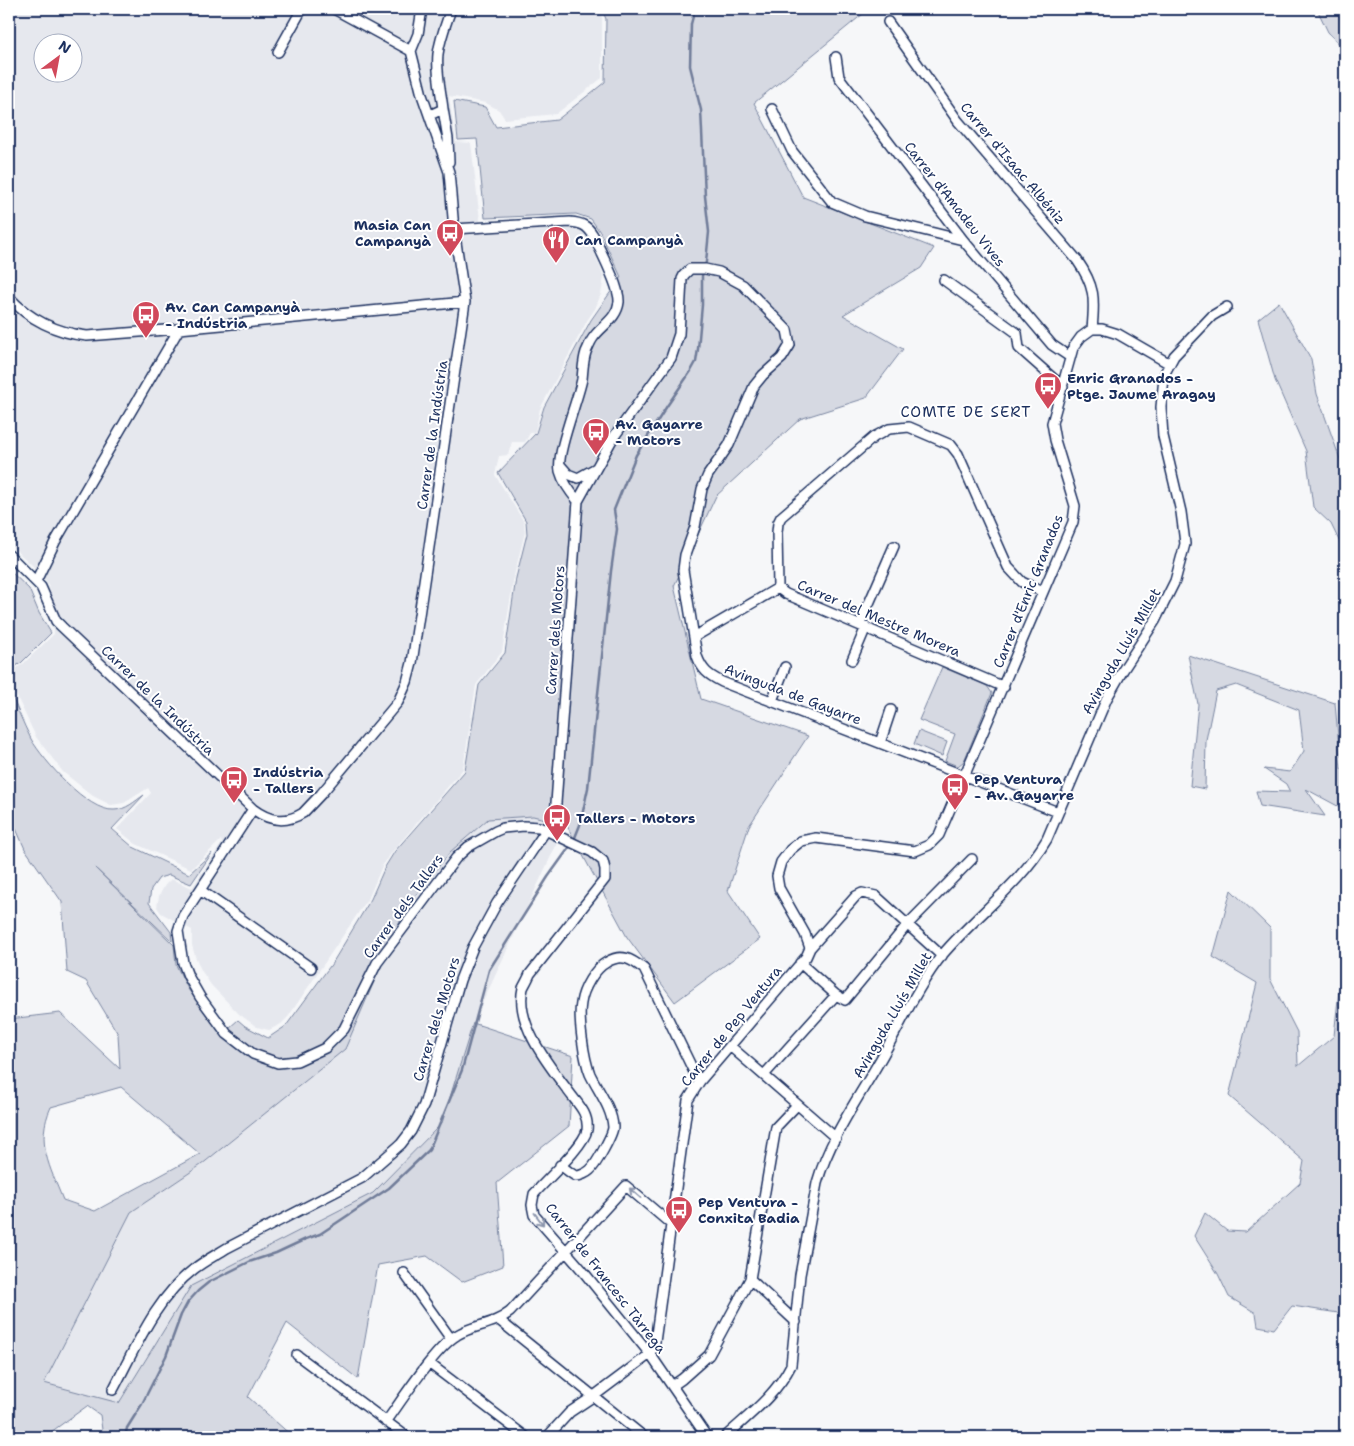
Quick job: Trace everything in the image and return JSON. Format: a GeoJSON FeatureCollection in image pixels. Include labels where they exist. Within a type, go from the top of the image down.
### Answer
{"type":"FeatureCollection","features":[{"type":"Feature","properties":{"kind":"street"},"geometry":{"type":"LineString","coordinates":[[278,52],[302,9]]}},
{"type":"Feature","properties":{"kind":"street"},"geometry":{"type":"LineString","coordinates":[[334,9],[411,51],[418,34],[422,9]]}},
{"type":"Feature","properties":{"kind":"street","name":"Carrer de la Indústria"},"geometry":{"type":"LineString","coordinates":[[36,581],[41,587],[46,602],[59,624],[253,810],[267,818],[289,820],[303,814],[398,702],[407,682],[415,646],[465,302],[454,229],[448,139],[438,69],[438,55],[451,9]]}},
{"type":"Feature","properties":{"kind":"street","name":"Carrer d'Isaac Albéniz"},"geometry":{"type":"LineString","coordinates":[[888,22],[958,120],[1081,265],[1094,294],[1092,329]]}},
{"type":"Feature","properties":{"kind":"street","name":"Carrer de la Indústria"},"geometry":{"type":"LineString","coordinates":[[411,51],[422,95],[449,172]]}},
{"type":"Feature","properties":{"kind":"street","name":"Carrer d'Amadeu Vives"},"geometry":{"type":"LineString","coordinates":[[836,57],[839,77],[963,240],[1052,345],[1070,357]]}},
{"type":"Feature","properties":{"kind":"street"},"geometry":{"type":"LineString","coordinates":[[430,114],[443,109]]}},
{"type":"Feature","properties":{"kind":"street"},"geometry":{"type":"LineString","coordinates":[[772,109],[792,151],[832,202],[865,216],[963,240]]}},
{"type":"Feature","properties":{"kind":"street"},"geometry":{"type":"LineString","coordinates":[[454,229],[570,222],[580,223],[588,227],[593,235],[616,287],[619,299],[618,309],[613,318],[592,339],[586,352],[582,378],[565,440],[560,465],[563,478],[578,501]]}},
{"type":"Feature","properties":{"kind":"street","name":"Avinguda de Gayarre"},"geometry":{"type":"LineString","coordinates":[[578,501],[613,438],[671,358],[679,334],[682,279],[687,271],[690,269],[705,269],[719,272],[743,285],[787,330],[790,345],[782,358],[754,386],[730,445],[708,475],[702,489],[695,527],[685,555],[683,570],[700,666],[708,675],[964,776]]}},
{"type":"Feature","properties":{"kind":"street"},"geometry":{"type":"LineString","coordinates":[[944,280],[1017,333],[1020,348],[1063,387]]}},
{"type":"Feature","properties":{"kind":"street"},"geometry":{"type":"LineString","coordinates":[[9,297],[29,315],[43,323],[86,336],[465,302]]}},
{"type":"Feature","properties":{"kind":"street","name":"Avinguda Lluís Millet"},"geometry":{"type":"LineString","coordinates":[[725,1437],[772,1394],[784,1379],[791,1365],[800,1275],[817,1183],[836,1138],[923,985],[942,956],[1024,873],[1037,857],[1047,839],[1107,698],[1172,591],[1185,544],[1184,525],[1167,454],[1162,422],[1162,394],[1166,371],[1174,356],[1199,329],[1212,316],[1227,307]]}},
{"type":"Feature","properties":{"kind":"street"},"geometry":{"type":"LineString","coordinates":[[9,555],[36,581],[55,542],[179,329]]}},
{"type":"Feature","properties":{"kind":"street"},"geometry":{"type":"LineString","coordinates":[[1092,329],[1102,329],[1118,334],[1170,364]]}},
{"type":"Feature","properties":{"kind":"street","name":"Carrer d'Enric Granados"},"geometry":{"type":"LineString","coordinates":[[964,776],[1004,687],[1073,522],[1076,506],[1055,440],[1052,423],[1070,357],[1077,342],[1092,329]]}},
{"type":"Feature","properties":{"kind":"street","name":"Carrer del Mestre Morera"},"geometry":{"type":"LineString","coordinates":[[1004,687],[786,594],[778,588],[778,524],[781,517],[874,437],[889,429],[908,426],[951,445],[958,454],[1008,567],[1022,582],[1043,592]]}},
{"type":"Feature","properties":{"kind":"street"},"geometry":{"type":"LineString","coordinates":[[560,465],[568,474],[578,478],[596,468]]}},
{"type":"Feature","properties":{"kind":"street","name":"Carrer dels Motors"},"geometry":{"type":"LineString","coordinates":[[113,1390],[152,1316],[176,1285],[194,1268],[227,1248],[362,1178],[401,1144],[414,1125],[429,1091],[451,1009],[473,947],[497,903],[555,817],[578,501]]}},
{"type":"Feature","properties":{"kind":"street"},"geometry":{"type":"LineString","coordinates":[[852,660],[894,546]]}},
{"type":"Feature","properties":{"kind":"street"},"geometry":{"type":"LineString","coordinates":[[694,637],[778,588]]}},
{"type":"Feature","properties":{"kind":"street"},"geometry":{"type":"LineString","coordinates":[[772,701],[785,667]]}},
{"type":"Feature","properties":{"kind":"street"},"geometry":{"type":"LineString","coordinates":[[880,743],[891,710]]}},
{"type":"Feature","properties":{"kind":"street"},"geometry":{"type":"LineString","coordinates":[[810,948],[805,934],[779,888],[777,876],[781,862],[790,850],[801,841],[816,838],[915,851],[929,845],[939,835],[964,776],[1058,812]]}},
{"type":"Feature","properties":{"kind":"street","name":"Carrer dels Tallers"},"geometry":{"type":"LineString","coordinates":[[253,810],[200,890],[184,916],[178,931],[183,963],[188,976],[200,997],[228,1034],[253,1054],[278,1063],[297,1060],[325,1048],[344,1029],[377,963],[461,852],[503,828],[539,827],[546,831]]}},
{"type":"Feature","properties":{"kind":"street","name":"Carrer de Francesc Tàrrega"},"geometry":{"type":"LineString","coordinates":[[546,831],[592,852],[603,860],[605,879],[530,974],[524,988],[522,1003],[525,1017],[539,1053],[586,1117],[587,1130],[582,1141],[534,1194],[532,1205],[534,1215],[566,1251],[650,1354],[707,1437]]}},
{"type":"Feature","properties":{"kind":"street"},"geometry":{"type":"LineString","coordinates":[[800,963],[845,1000],[907,925],[972,858]]}},
{"type":"Feature","properties":{"kind":"street"},"geometry":{"type":"LineString","coordinates":[[200,890],[311,968]]}},
{"type":"Feature","properties":{"kind":"street","name":"Carrer de Pep Ventura"},"geometry":{"type":"LineString","coordinates":[[650,1354],[659,1323],[688,1100],[700,1081],[800,963],[810,948],[856,896],[862,893],[876,896],[907,925]]}},
{"type":"Feature","properties":{"kind":"street"},"geometry":{"type":"LineString","coordinates":[[907,925],[942,956]]}},
{"type":"Feature","properties":{"kind":"street"},"geometry":{"type":"LineString","coordinates":[[560,1165],[576,1176],[590,1171],[608,1141],[613,1128],[610,1114],[590,1072],[584,1050],[581,1026],[580,1004],[584,991],[605,962],[618,956],[631,959],[644,969],[700,1081]]}},
{"type":"Feature","properties":{"kind":"street"},"geometry":{"type":"LineString","coordinates":[[764,1075],[836,994]]}},
{"type":"Feature","properties":{"kind":"street"},"geometry":{"type":"LineString","coordinates":[[730,1046],[836,1138]]}},
{"type":"Feature","properties":{"kind":"street"},"geometry":{"type":"LineString","coordinates":[[672,1386],[709,1355],[750,1278],[776,1127],[797,1106]]}},
{"type":"Feature","properties":{"kind":"street"},"geometry":{"type":"LineString","coordinates":[[386,1422],[451,1339],[458,1334],[500,1320],[510,1312],[626,1186],[672,1225]]}},
{"type":"Feature","properties":{"kind":"street"},"geometry":{"type":"LineString","coordinates":[[404,1273],[451,1339]]}},
{"type":"Feature","properties":{"kind":"street"},"geometry":{"type":"LineString","coordinates":[[750,1278],[796,1322]]}},
{"type":"Feature","properties":{"kind":"street"},"geometry":{"type":"LineString","coordinates":[[500,1320],[644,1437]]}},
{"type":"Feature","properties":{"kind":"street"},"geometry":{"type":"LineString","coordinates":[[547,1437],[570,1412],[650,1354]]}},
{"type":"Feature","properties":{"kind":"street"},"geometry":{"type":"LineString","coordinates":[[297,1355],[407,1437]]}},
{"type":"Feature","properties":{"kind":"street"},"geometry":{"type":"LineString","coordinates":[[430,1364],[526,1437]]}},
{"type":"Feature","properties":{"kind":"shaded area"},"geometry":{"type":"Polygon","coordinates":[[[9,9],[598,9],[602,18],[602,78],[556,114],[505,119],[499,110],[486,103],[449,96],[456,142],[471,143],[481,229],[574,227],[586,231],[604,277],[601,294],[595,309],[540,409],[535,432],[530,433],[525,442],[512,442],[508,455],[499,456],[495,475],[524,522],[525,532],[514,576],[502,652],[476,685],[463,769],[382,866],[369,897],[288,1017],[281,1024],[269,1030],[257,1027],[239,1014],[211,985],[201,970],[192,945],[192,930],[161,913],[157,907],[159,896],[171,879],[192,888],[222,843],[221,840],[191,869],[136,844],[117,829],[151,793],[148,788],[124,803],[111,805],[93,796],[63,772],[36,737],[9,680],[9,673],[23,664],[54,634],[53,599],[47,582],[9,544],[9,9]]]}},
{"type":"Feature","properties":{"kind":"shaded area"},"geometry":{"type":"Polygon","coordinates":[[[602,9],[869,9],[754,103],[803,197],[934,248],[921,268],[843,315],[903,349],[866,398],[800,419],[716,496],[674,586],[701,699],[808,736],[749,826],[728,891],[760,939],[675,1002],[627,937],[566,824],[533,816],[488,819],[450,852],[405,910],[345,1049],[201,1165],[131,1212],[44,1383],[119,1403],[191,1286],[373,1193],[442,1123],[473,1023],[573,1056],[569,1126],[497,1183],[503,1266],[462,1282],[427,1256],[378,1265],[358,1379],[287,1323],[248,1397],[293,1437],[103,1437],[100,1415],[87,1406],[44,1437],[9,1437],[9,1019],[60,1013],[120,1069],[118,1034],[86,981],[67,972],[62,902],[25,849],[9,813],[9,689],[28,733],[37,748],[45,759],[79,794],[92,803],[114,810],[126,807],[144,795],[112,829],[133,847],[189,874],[212,853],[191,884],[169,875],[159,878],[151,889],[149,903],[171,932],[172,941],[94,867],[174,945],[176,965],[188,989],[221,1035],[238,1020],[245,1026],[268,1038],[286,1026],[333,962],[371,899],[385,867],[395,851],[465,771],[479,685],[505,653],[516,578],[527,534],[526,521],[498,473],[536,433],[544,407],[591,320],[621,277],[600,232],[591,219],[576,214],[485,218],[477,139],[458,140],[454,101],[485,107],[496,127],[557,120],[605,82],[606,19],[602,9]],[[121,1087],[51,1107],[46,1120],[44,1143],[46,1154],[63,1200],[95,1211],[200,1154],[121,1087]]]}},
{"type":"Feature","properties":{"kind":"shaded area"},"geometry":{"type":"Polygon","coordinates":[[[1317,9],[1345,9],[1345,50],[1328,32],[1317,9]]]}},
{"type":"Feature","properties":{"kind":"shaded area"},"geometry":{"type":"Polygon","coordinates":[[[1279,302],[1311,359],[1317,394],[1345,473],[1345,553],[1331,524],[1313,507],[1306,451],[1275,380],[1258,319],[1279,302]]]}},
{"type":"Feature","properties":{"kind":"shaded area"},"geometry":{"type":"Polygon","coordinates":[[[9,570],[29,589],[39,613],[51,633],[21,663],[9,670],[9,570]]]}},
{"type":"Feature","properties":{"kind":"shaded area"},"geometry":{"type":"Polygon","coordinates":[[[1188,655],[1335,703],[1341,769],[1345,770],[1345,810],[1306,789],[1325,816],[1260,806],[1256,791],[1290,792],[1286,784],[1264,769],[1290,772],[1304,751],[1299,710],[1236,685],[1216,691],[1206,740],[1205,789],[1190,786],[1198,704],[1188,655]]]}},
{"type":"Feature","properties":{"kind":"shaded area"},"geometry":{"type":"Polygon","coordinates":[[[942,667],[987,686],[992,693],[964,761],[958,766],[945,761],[955,734],[919,720],[942,667]]]}},
{"type":"Feature","properties":{"kind":"shaded area"},"geometry":{"type":"Polygon","coordinates":[[[919,731],[947,742],[942,756],[914,744],[919,731]]]}},
{"type":"Feature","properties":{"kind":"shaded area"},"geometry":{"type":"Polygon","coordinates":[[[533,816],[566,824],[473,1023],[442,1123],[373,1193],[191,1286],[119,1404],[43,1383],[131,1212],[201,1165],[344,1049],[405,910],[450,852],[488,819],[533,816]]]}},
{"type":"Feature","properties":{"kind":"shaded area"},"geometry":{"type":"Polygon","coordinates":[[[1231,890],[1270,928],[1270,979],[1297,1032],[1298,1066],[1334,1036],[1339,990],[1345,999],[1345,1314],[1292,1306],[1274,1329],[1258,1326],[1256,1313],[1229,1297],[1218,1274],[1194,1236],[1205,1213],[1227,1231],[1246,1232],[1300,1183],[1304,1161],[1229,1096],[1257,983],[1213,957],[1231,890]]]}},
{"type":"Feature","properties":{"kind":"waterway"},"geometry":{"type":"LineString","coordinates":[[574,840],[580,825],[588,788],[617,529],[614,510],[636,455],[691,371],[696,362],[698,349],[702,305],[702,276],[706,262],[709,232],[705,196],[701,110],[690,66],[691,24],[695,9]]}},
{"type":"Feature","properties":{"kind":"waterway"},"geometry":{"type":"LineString","coordinates":[[125,1437],[127,1428],[142,1404],[166,1356],[181,1315],[188,1302],[198,1291],[209,1282],[249,1262],[276,1253],[320,1234],[389,1188],[429,1150],[462,1070],[489,970],[548,877],[571,845]]}},
{"type":"Feature","properties":{"kind":"place","name":"Masia Can Campanyà"},"geometry":{"type":"Point","coordinates":[450,257]}},
{"type":"Feature","properties":{"kind":"place","name":"Can Campanyà"},"geometry":{"type":"Point","coordinates":[556,264]}},
{"type":"Feature","properties":{"kind":"place","name":"Av. Can Campanyà - Indústria"},"geometry":{"type":"Point","coordinates":[146,339]}},
{"type":"Feature","properties":{"kind":"place","name":"Enric Granados - Ptge. Jaume Aragay"},"geometry":{"type":"Point","coordinates":[1048,410]}},
{"type":"Feature","properties":{"kind":"place","name":"Av. Gayarre - Motors"},"geometry":{"type":"Point","coordinates":[596,456]}},
{"type":"Feature","properties":{"kind":"place","name":"Indústria - Tallers"},"geometry":{"type":"Point","coordinates":[234,804]}},
{"type":"Feature","properties":{"kind":"place","name":"Pep Ventura - Av. Gayarre"},"geometry":{"type":"Point","coordinates":[955,811]}},
{"type":"Feature","properties":{"kind":"place","name":"Tallers - Motors"},"geometry":{"type":"Point","coordinates":[557,842]}},
{"type":"Feature","properties":{"kind":"place","name":"Pep Ventura - Conxita Badia"},"geometry":{"type":"Point","coordinates":[679,1234]}},
{"type":"Feature","properties":{"kind":"district","name":"COMTE DE SERT"},"geometry":{"type":"Point","coordinates":[966,412]}}]}
